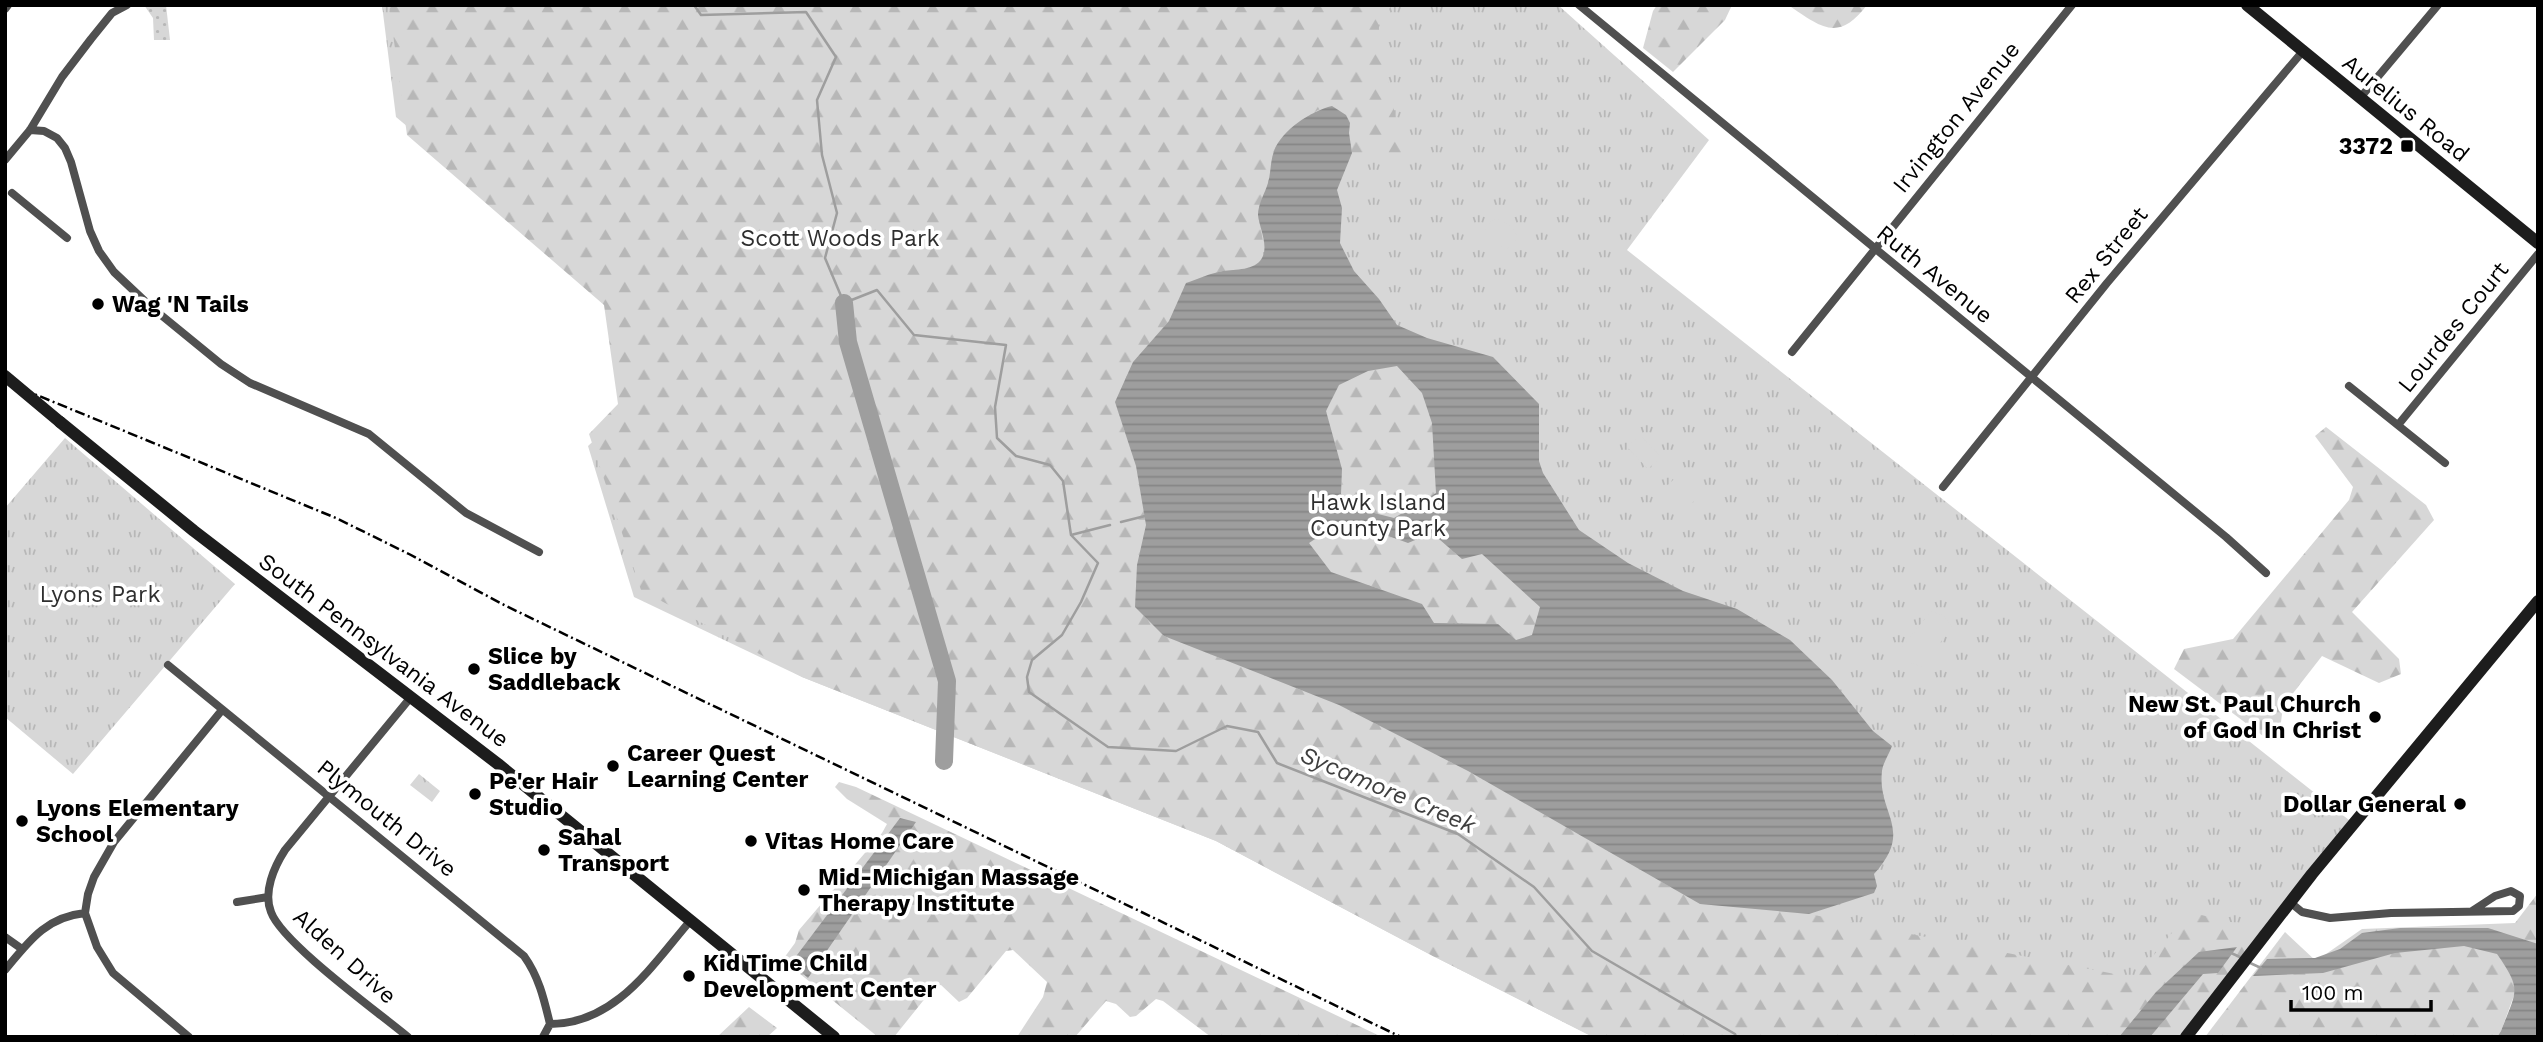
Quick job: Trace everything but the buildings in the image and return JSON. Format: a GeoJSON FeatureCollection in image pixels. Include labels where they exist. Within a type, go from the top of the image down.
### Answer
{"type":"FeatureCollection","features":[{"type":"Feature","properties":{"kind":"main road","name":"Aurelius Road"},"geometry":{"type":"LineString","coordinates":[[2247,5],[2538,243]]}},
{"type":"Feature","properties":{"kind":"main road","name":"South Pennsylvania Avenue"},"geometry":{"type":"LineString","coordinates":[[5,376],[194,531],[498,764],[834,1037]]}},
{"type":"Feature","properties":{"kind":"main road"},"geometry":{"type":"LineString","coordinates":[[2186,1037],[2291,903],[2538,601]]}},
{"type":"Feature","properties":{"kind":"street"},"geometry":{"type":"LineString","coordinates":[[5,160],[30,130],[62,77],[91,39],[112,13],[127,5]]}},
{"type":"Feature","properties":{"kind":"street","name":"Ruth Avenue"},"geometry":{"type":"LineString","coordinates":[[1579,5],[1873,249],[2220,531],[2266,573]]}},
{"type":"Feature","properties":{"kind":"street","name":"Irvington Avenue"},"geometry":{"type":"LineString","coordinates":[[1792,352],[2072,5]]}},
{"type":"Feature","properties":{"kind":"street"},"geometry":{"type":"LineString","coordinates":[[2360,98],[2438,5]]}},
{"type":"Feature","properties":{"kind":"street","name":"Rex Street"},"geometry":{"type":"LineString","coordinates":[[1943,487],[2107,283],[2304,51]]}},
{"type":"Feature","properties":{"kind":"street"},"geometry":{"type":"LineString","coordinates":[[30,130],[44,131],[57,138],[65,148],[90,231],[99,251],[114,272],[150,306],[221,364],[250,383],[369,434],[466,513],[539,552]]}},
{"type":"Feature","properties":{"kind":"street"},"geometry":{"type":"LineString","coordinates":[[12,193],[67,238]]}},
{"type":"Feature","properties":{"kind":"street","name":"Lourdes Court"},"geometry":{"type":"LineString","coordinates":[[2398,425],[2538,254]]}},
{"type":"Feature","properties":{"kind":"street"},"geometry":{"type":"LineString","coordinates":[[2349,386],[2445,463]]}},
{"type":"Feature","properties":{"kind":"street","name":"Plymouth Drive"},"geometry":{"type":"LineString","coordinates":[[168,665],[524,956],[535,971],[542,989],[550,1024]]}},
{"type":"Feature","properties":{"kind":"street","name":"Alden Drive"},"geometry":{"type":"LineString","coordinates":[[408,1037],[295,945],[276,922],[268,897],[278,861],[411,697]]}},
{"type":"Feature","properties":{"kind":"street"},"geometry":{"type":"LineString","coordinates":[[189,1037],[113,974],[97,947],[85,913],[94,877],[108,850],[222,710]]}},
{"type":"Feature","properties":{"kind":"street"},"geometry":{"type":"LineString","coordinates":[[2291,903],[2302,912],[2330,918],[2391,912],[2513,911],[2519,906],[2520,896],[2511,891],[2502,892],[2472,911]]}},
{"type":"Feature","properties":{"kind":"street","name":"Alden Drive"},"geometry":{"type":"LineString","coordinates":[[237,902],[268,897]]}},
{"type":"Feature","properties":{"kind":"street"},"geometry":{"type":"LineString","coordinates":[[5,970],[22,949],[51,923],[68,915],[85,913]]}},
{"type":"Feature","properties":{"kind":"street"},"geometry":{"type":"LineString","coordinates":[[543,1037],[550,1024],[568,1024],[585,1019],[621,999],[638,983],[691,920]]}},
{"type":"Feature","properties":{"kind":"street"},"geometry":{"type":"LineString","coordinates":[[5,937],[22,949]]}},
{"type":"Feature","properties":{"kind":"green space"},"geometry":{"type":"Polygon","coordinates":[[[144,5],[166,5],[170,40],[154,40],[153,18],[144,5]]]}},
{"type":"Feature","properties":{"kind":"green space","name":"Hawk Island County Park"},"geometry":{"type":"Polygon","coordinates":[[[382,5],[1558,5],[1709,140],[1627,250],[2354,824],[2182,1037],[1593,1037],[1216,841],[802,677],[634,597],[588,446],[626,411],[615,300],[396,117],[382,5]]]}},
{"type":"Feature","properties":{"kind":"green space","name":"Scott Woods Park"},"geometry":{"type":"Polygon","coordinates":[[[389,5],[1392,5],[1378,24],[1403,158],[1398,164],[1352,153],[1350,123],[1332,106],[1318,110],[1280,139],[1258,212],[1264,248],[1262,258],[1257,264],[1240,271],[1222,271],[1186,283],[1169,321],[1133,362],[1115,402],[1136,466],[1146,525],[1137,565],[1135,607],[1164,636],[1339,705],[1468,771],[1690,898],[1809,914],[2135,978],[2189,912],[2267,931],[2182,1037],[1593,1037],[1216,841],[802,677],[641,590],[589,434],[618,404],[604,305],[407,135],[389,5]]]}},
{"type":"Feature","properties":{"kind":"green space"},"geometry":{"type":"Polygon","coordinates":[[[1657,5],[1732,5],[1725,20],[1673,72],[1643,48],[1657,5]]]}},
{"type":"Feature","properties":{"kind":"green space"},"geometry":{"type":"Polygon","coordinates":[[[1788,5],[1867,5],[1847,24],[1829,28],[1810,20],[1788,5]]]}},
{"type":"Feature","properties":{"kind":"green space"},"geometry":{"type":"Polygon","coordinates":[[[1496,219],[1507,224],[1517,235],[1507,249],[1494,244],[1485,231],[1490,222],[1496,219]]]}},
{"type":"Feature","properties":{"kind":"green space"},"geometry":{"type":"Polygon","coordinates":[[[1397,365],[1422,393],[1433,423],[1436,493],[1394,518],[1374,513],[1341,494],[1342,469],[1326,411],[1339,385],[1368,371],[1397,365]]]}},
{"type":"Feature","properties":{"kind":"green space"},"geometry":{"type":"Polygon","coordinates":[[[2326,427],[2426,505],[2434,520],[2352,612],[2399,659],[2401,674],[2379,683],[2322,656],[2283,706],[2279,738],[2267,739],[2174,669],[2184,649],[2233,639],[2349,500],[2353,487],[2315,436],[2326,427]]]}},
{"type":"Feature","properties":{"kind":"green space"},"geometry":{"type":"Polygon","coordinates":[[[1640,435],[1661,457],[1648,469],[1627,447],[1640,435]]]}},
{"type":"Feature","properties":{"kind":"green space","name":"Lyons Park"},"geometry":{"type":"Polygon","coordinates":[[[65,438],[235,584],[73,774],[5,717],[5,508],[65,438]]]}},
{"type":"Feature","properties":{"kind":"green space"},"geometry":{"type":"Polygon","coordinates":[[[1677,476],[1698,497],[1687,508],[1666,487],[1677,476]]]}},
{"type":"Feature","properties":{"kind":"green space"},"geometry":{"type":"Polygon","coordinates":[[[1335,526],[1369,529],[1408,543],[1432,533],[1462,559],[1482,554],[1540,607],[1532,635],[1516,641],[1498,624],[1434,623],[1422,604],[1331,572],[1309,543],[1335,526]]]}},
{"type":"Feature","properties":{"kind":"green space"},"geometry":{"type":"Polygon","coordinates":[[[1931,611],[1944,616],[1952,627],[1922,667],[1909,662],[1900,650],[1931,611]]]}},
{"type":"Feature","properties":{"kind":"green space"},"geometry":{"type":"Polygon","coordinates":[[[419,774],[440,791],[432,802],[410,785],[419,774]]]}},
{"type":"Feature","properties":{"kind":"green space"},"geometry":{"type":"Polygon","coordinates":[[[839,782],[856,787],[1382,1037],[1211,1037],[1163,1001],[1156,999],[1136,1016],[1130,1017],[1116,1004],[1106,1001],[1075,1037],[1017,1037],[1043,997],[1047,982],[1013,950],[1006,951],[967,998],[959,1002],[941,985],[935,986],[894,1037],[878,1037],[789,965],[784,958],[795,943],[799,930],[887,824],[847,799],[835,787],[839,782]]]}},
{"type":"Feature","properties":{"kind":"green space"},"geometry":{"type":"Polygon","coordinates":[[[2538,893],[2538,955],[2516,990],[2497,1037],[2205,1037],[2285,932],[2316,961],[2362,929],[2515,923],[2538,893]]]}},
{"type":"Feature","properties":{"kind":"green space"},"geometry":{"type":"Polygon","coordinates":[[[749,1007],[777,1028],[767,1037],[717,1037],[749,1007]]]}},
{"type":"Feature","properties":{"kind":"shaded area"},"geometry":{"type":"Polygon","coordinates":[[[1332,106],[1346,115],[1350,123],[1352,153],[1337,190],[1342,208],[1340,243],[1354,271],[1379,299],[1397,325],[1427,338],[1493,357],[1539,404],[1539,461],[1543,473],[1579,530],[1628,563],[1683,591],[1737,609],[1790,640],[1832,680],[1873,731],[1892,746],[1883,768],[1882,786],[1892,822],[1892,845],[1874,874],[1877,886],[1874,893],[1809,914],[1700,904],[1468,771],[1339,705],[1164,636],[1135,607],[1137,565],[1146,525],[1136,466],[1115,402],[1133,362],[1169,321],[1186,283],[1218,272],[1244,269],[1255,265],[1262,258],[1264,242],[1258,211],[1268,183],[1274,151],[1290,129],[1332,106]],[[1397,366],[1368,371],[1339,385],[1326,411],[1342,469],[1341,494],[1374,513],[1394,518],[1436,493],[1432,423],[1422,393],[1397,366]],[[1335,526],[1309,543],[1331,572],[1422,604],[1434,623],[1498,624],[1516,640],[1532,635],[1540,607],[1482,554],[1462,559],[1432,533],[1408,543],[1369,529],[1335,526]]]}},
{"type":"Feature","properties":{"kind":"shaded area"},"geometry":{"type":"Polygon","coordinates":[[[900,818],[916,822],[808,978],[791,963],[900,818]]]}},
{"type":"Feature","properties":{"kind":"shaded area"},"geometry":{"type":"Polygon","coordinates":[[[2400,928],[2488,928],[2538,944],[2538,1037],[2497,1037],[2513,999],[2514,984],[2497,954],[2464,946],[2395,953],[2323,973],[2253,976],[2267,959],[2315,958],[2340,949],[2362,933],[2400,928]]]}},
{"type":"Feature","properties":{"kind":"shaded area"},"geometry":{"type":"Polygon","coordinates":[[[2237,947],[2218,973],[2203,974],[2150,1037],[2119,1037],[2156,992],[2199,952],[2237,947]]]}},
{"type":"Feature","properties":{"kind":"waterway","name":"Sycamore Creek"},"geometry":{"type":"LineString","coordinates":[[694,5],[701,15],[806,12],[836,57],[817,100],[822,155],[837,213],[825,258],[844,303],[877,290],[914,335],[1006,345],[995,407],[997,438],[1016,456],[1050,465],[1063,481],[1071,535],[1098,563],[1081,602],[1062,635],[1032,660],[1027,677],[1029,692],[1108,747],[1176,751],[1227,726],[1258,732],[1277,763],[1458,834],[1534,887],[1592,951],[1736,1037]]}},
{"type":"Feature","properties":{"kind":"waterway"},"geometry":{"type":"LineString","coordinates":[[844,303],[848,342],[947,681],[944,761]]}},
{"type":"Feature","properties":{"kind":"waterway"},"geometry":{"type":"LineString","coordinates":[[1121,522],[1145,516]]}},
{"type":"Feature","properties":{"kind":"waterway"},"geometry":{"type":"LineString","coordinates":[[1071,535],[1110,525]]}},
{"type":"Feature","properties":{"kind":"waterway","name":"Sycamore Creek"},"geometry":{"type":"LineString","coordinates":[[2229,952],[2242,958]]}},
{"type":"Feature","properties":{"kind":"waterway","name":"Sycamore Creek"},"geometry":{"type":"LineString","coordinates":[[2248,962],[2261,968]]}},
{"type":"Feature","properties":{"kind":"railway"},"geometry":{"type":"LineString","coordinates":[[5,382],[336,518],[506,606],[1401,1037]]}},
{"type":"Feature","properties":{"kind":"place","name":"3372"},"geometry":{"type":"Point","coordinates":[2407,146]}},
{"type":"Feature","properties":{"kind":"place","name":"Wag 'N Tails"},"geometry":{"type":"Point","coordinates":[98,304]}},
{"type":"Feature","properties":{"kind":"place","name":"Slice by Saddleback"},"geometry":{"type":"Point","coordinates":[474,669]}},
{"type":"Feature","properties":{"kind":"place","name":"New St. Paul Church of God In Christ"},"geometry":{"type":"Point","coordinates":[2375,717]}},
{"type":"Feature","properties":{"kind":"place","name":"Career Quest Learning Center"},"geometry":{"type":"Point","coordinates":[613,766]}},
{"type":"Feature","properties":{"kind":"place","name":"Pe'er Hair Studio"},"geometry":{"type":"Point","coordinates":[475,794]}},
{"type":"Feature","properties":{"kind":"place","name":"Dollar General"},"geometry":{"type":"Point","coordinates":[2460,804]}},
{"type":"Feature","properties":{"kind":"place","name":"Lyons Elementary School"},"geometry":{"type":"Point","coordinates":[22,821]}},
{"type":"Feature","properties":{"kind":"place","name":"Vitas Home Care"},"geometry":{"type":"Point","coordinates":[751,841]}},
{"type":"Feature","properties":{"kind":"place","name":"Sahal Transport"},"geometry":{"type":"Point","coordinates":[544,850]}},
{"type":"Feature","properties":{"kind":"place","name":"Mid-Michigan Massage Therapy Institute"},"geometry":{"type":"Point","coordinates":[804,890]}},
{"type":"Feature","properties":{"kind":"place","name":"Kid Time Child Development Center"},"geometry":{"type":"Point","coordinates":[689,976]}}]}
